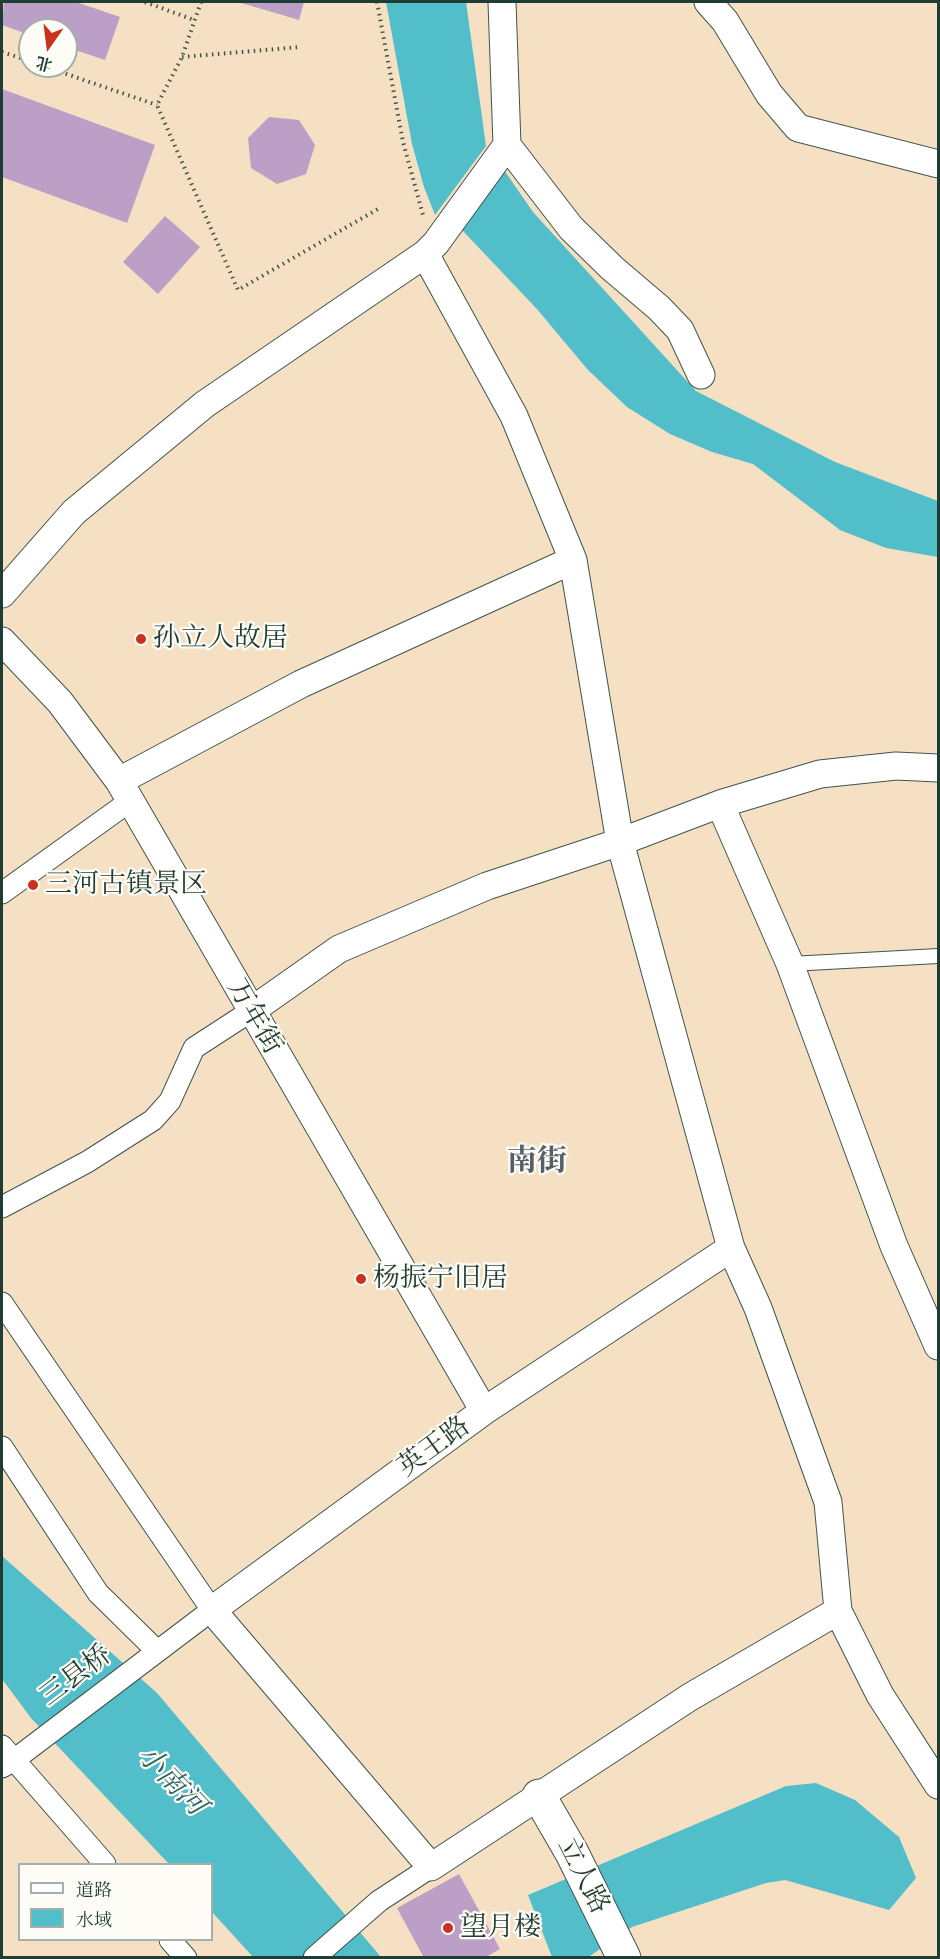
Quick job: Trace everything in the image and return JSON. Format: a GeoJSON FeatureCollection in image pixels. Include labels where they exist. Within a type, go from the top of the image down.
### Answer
{"type":"FeatureCollection","features":[{"type":"Feature","properties":{"kind":"street"},"geometry":{"type":"LineString","coordinates":[[502,2],[507,145],[571,228],[680,330],[701,375]]}},
{"type":"Feature","properties":{"kind":"street"},"geometry":{"type":"LineString","coordinates":[[708,2],[725,21],[770,94],[798,128],[939,164]]}},
{"type":"Feature","properties":{"kind":"street"},"geometry":{"type":"LineString","coordinates":[[2,594],[74,512],[205,404],[428,239],[507,145]]}},
{"type":"Feature","properties":{"kind":"street"},"geometry":{"type":"LineString","coordinates":[[428,239],[514,416],[573,560],[620,842],[731,1248],[758,1308],[828,1502],[838,1611],[880,1695],[939,1785]]}},
{"type":"Feature","properties":{"kind":"street"},"geometry":{"type":"LineString","coordinates":[[2,893],[124,791],[301,684],[573,560]]}},
{"type":"Feature","properties":{"kind":"street","name":"万年街"},"geometry":{"type":"LineString","coordinates":[[2,641],[60,702],[124,791],[484,1410]]}},
{"type":"Feature","properties":{"kind":"street"},"geometry":{"type":"LineString","coordinates":[[2,1207],[87,1162],[153,1120],[170,1101],[194,1048],[339,949],[487,886],[620,842],[720,804],[820,774],[896,766],[939,768]]}},
{"type":"Feature","properties":{"kind":"street"},"geometry":{"type":"LineString","coordinates":[[720,804],[790,964],[894,1246],[939,1346]]}},
{"type":"Feature","properties":{"kind":"street","name":"英王路"},"geometry":{"type":"LineString","coordinates":[[152,1654],[484,1410],[731,1248]]}},
{"type":"Feature","properties":{"kind":"street"},"geometry":{"type":"LineString","coordinates":[[2,1304],[212,1610],[431,1867]]}},
{"type":"Feature","properties":{"kind":"street"},"geometry":{"type":"LineString","coordinates":[[2,1446],[98,1593],[152,1654]]}},
{"type":"Feature","properties":{"kind":"street"},"geometry":{"type":"LineString","coordinates":[[314,1958],[379,1901],[690,1697],[838,1611]]}},
{"type":"Feature","properties":{"kind":"street","name":"三县桥"},"geometry":{"type":"LineString","coordinates":[[6,1758],[40,1739],[152,1654]]}},
{"type":"Feature","properties":{"kind":"street"},"geometry":{"type":"LineString","coordinates":[[6,1758],[104,1863]]}},
{"type":"Feature","properties":{"kind":"street","name":"立人路"},"geometry":{"type":"LineString","coordinates":[[539,1796],[572,1853],[624,1958]]}},
{"type":"Feature","properties":{"kind":"street"},"geometry":{"type":"LineString","coordinates":[[171,1941],[186,1958]]}},
{"type":"Feature","properties":{"kind":"lane"},"geometry":{"type":"LineString","coordinates":[[790,964],[939,956]]}},
{"type":"Feature","properties":{"kind":"path"},"geometry":{"type":"LineString","coordinates":[[145,2],[195,20]]}},
{"type":"Feature","properties":{"kind":"path"},"geometry":{"type":"LineString","coordinates":[[157,105],[182,57],[201,2]]}},
{"type":"Feature","properties":{"kind":"path"},"geometry":{"type":"LineString","coordinates":[[377,2],[403,142],[428,239]]}},
{"type":"Feature","properties":{"kind":"path"},"geometry":{"type":"LineString","coordinates":[[182,57],[300,47]]}},
{"type":"Feature","properties":{"kind":"path"},"geometry":{"type":"LineString","coordinates":[[2,52],[18,58]]}},
{"type":"Feature","properties":{"kind":"path"},"geometry":{"type":"LineString","coordinates":[[78,78],[157,105],[238,290],[378,210]]}},
{"type":"Feature","properties":{"kind":"water"},"geometry":{"type":"Polygon","coordinates":[[[386,2],[466,2],[486,146],[435,215],[424,187],[412,144],[386,2]]]}},
{"type":"Feature","properties":{"kind":"water"},"geometry":{"type":"Polygon","coordinates":[[[504,170],[533,212],[696,391],[835,462],[938,501],[938,557],[886,548],[840,530],[753,464],[712,452],[670,434],[627,407],[588,370],[536,308],[462,230],[504,170]]]}},
{"type":"Feature","properties":{"kind":"water","name":"小南河"},"geometry":{"type":"Polygon","coordinates":[[[2,1556],[157,1693],[381,1957],[253,1957],[213,1913],[213,1863],[168,1863],[31,1718],[2,1679],[2,1556]]]}},
{"type":"Feature","properties":{"kind":"water"},"geometry":{"type":"Polygon","coordinates":[[[816,1783],[855,1800],[899,1837],[916,1878],[889,1910],[785,1880],[766,1883],[632,1927],[587,1958],[552,1957],[528,1895],[786,1786],[816,1783]]]}},
{"type":"Feature","properties":{"kind":"building"},"geometry":{"type":"Polygon","coordinates":[[[4,2],[76,2],[120,17],[105,60],[78,51],[78,18],[18,18],[18,31],[2,25],[4,2]]]}},
{"type":"Feature","properties":{"kind":"building"},"geometry":{"type":"Polygon","coordinates":[[[238,2],[304,2],[299,20],[238,2]]]}},
{"type":"Feature","properties":{"kind":"building"},"geometry":{"type":"Polygon","coordinates":[[[2,89],[155,145],[127,223],[2,177],[2,89]]]}},
{"type":"Feature","properties":{"kind":"building"},"geometry":{"type":"Polygon","coordinates":[[[269,117],[299,120],[315,145],[306,174],[277,184],[251,168],[248,138],[269,117]]]}},
{"type":"Feature","properties":{"kind":"building"},"geometry":{"type":"Polygon","coordinates":[[[165,216],[200,247],[158,294],[123,262],[165,216]]]}},
{"type":"Feature","properties":{"kind":"building","name":"望月楼"},"geometry":{"type":"Polygon","coordinates":[[[459,1874],[500,1949],[484,1958],[424,1958],[397,1908],[459,1874]]]}},
{"type":"Feature","properties":{"kind":"place","name":"孙立人故居"},"geometry":{"type":"Point","coordinates":[141,639]}},
{"type":"Feature","properties":{"kind":"place","name":"三河古镇景区"},"geometry":{"type":"Point","coordinates":[33,885]}},
{"type":"Feature","properties":{"kind":"place","name":"杨振宁旧居"},"geometry":{"type":"Point","coordinates":[361,1279]}},
{"type":"Feature","properties":{"kind":"place","name":"望月楼"},"geometry":{"type":"Point","coordinates":[448,1928]}},
{"type":"Feature","properties":{"kind":"district","name":"南街"},"geometry":{"type":"Point","coordinates":[537,1162]}}]}
